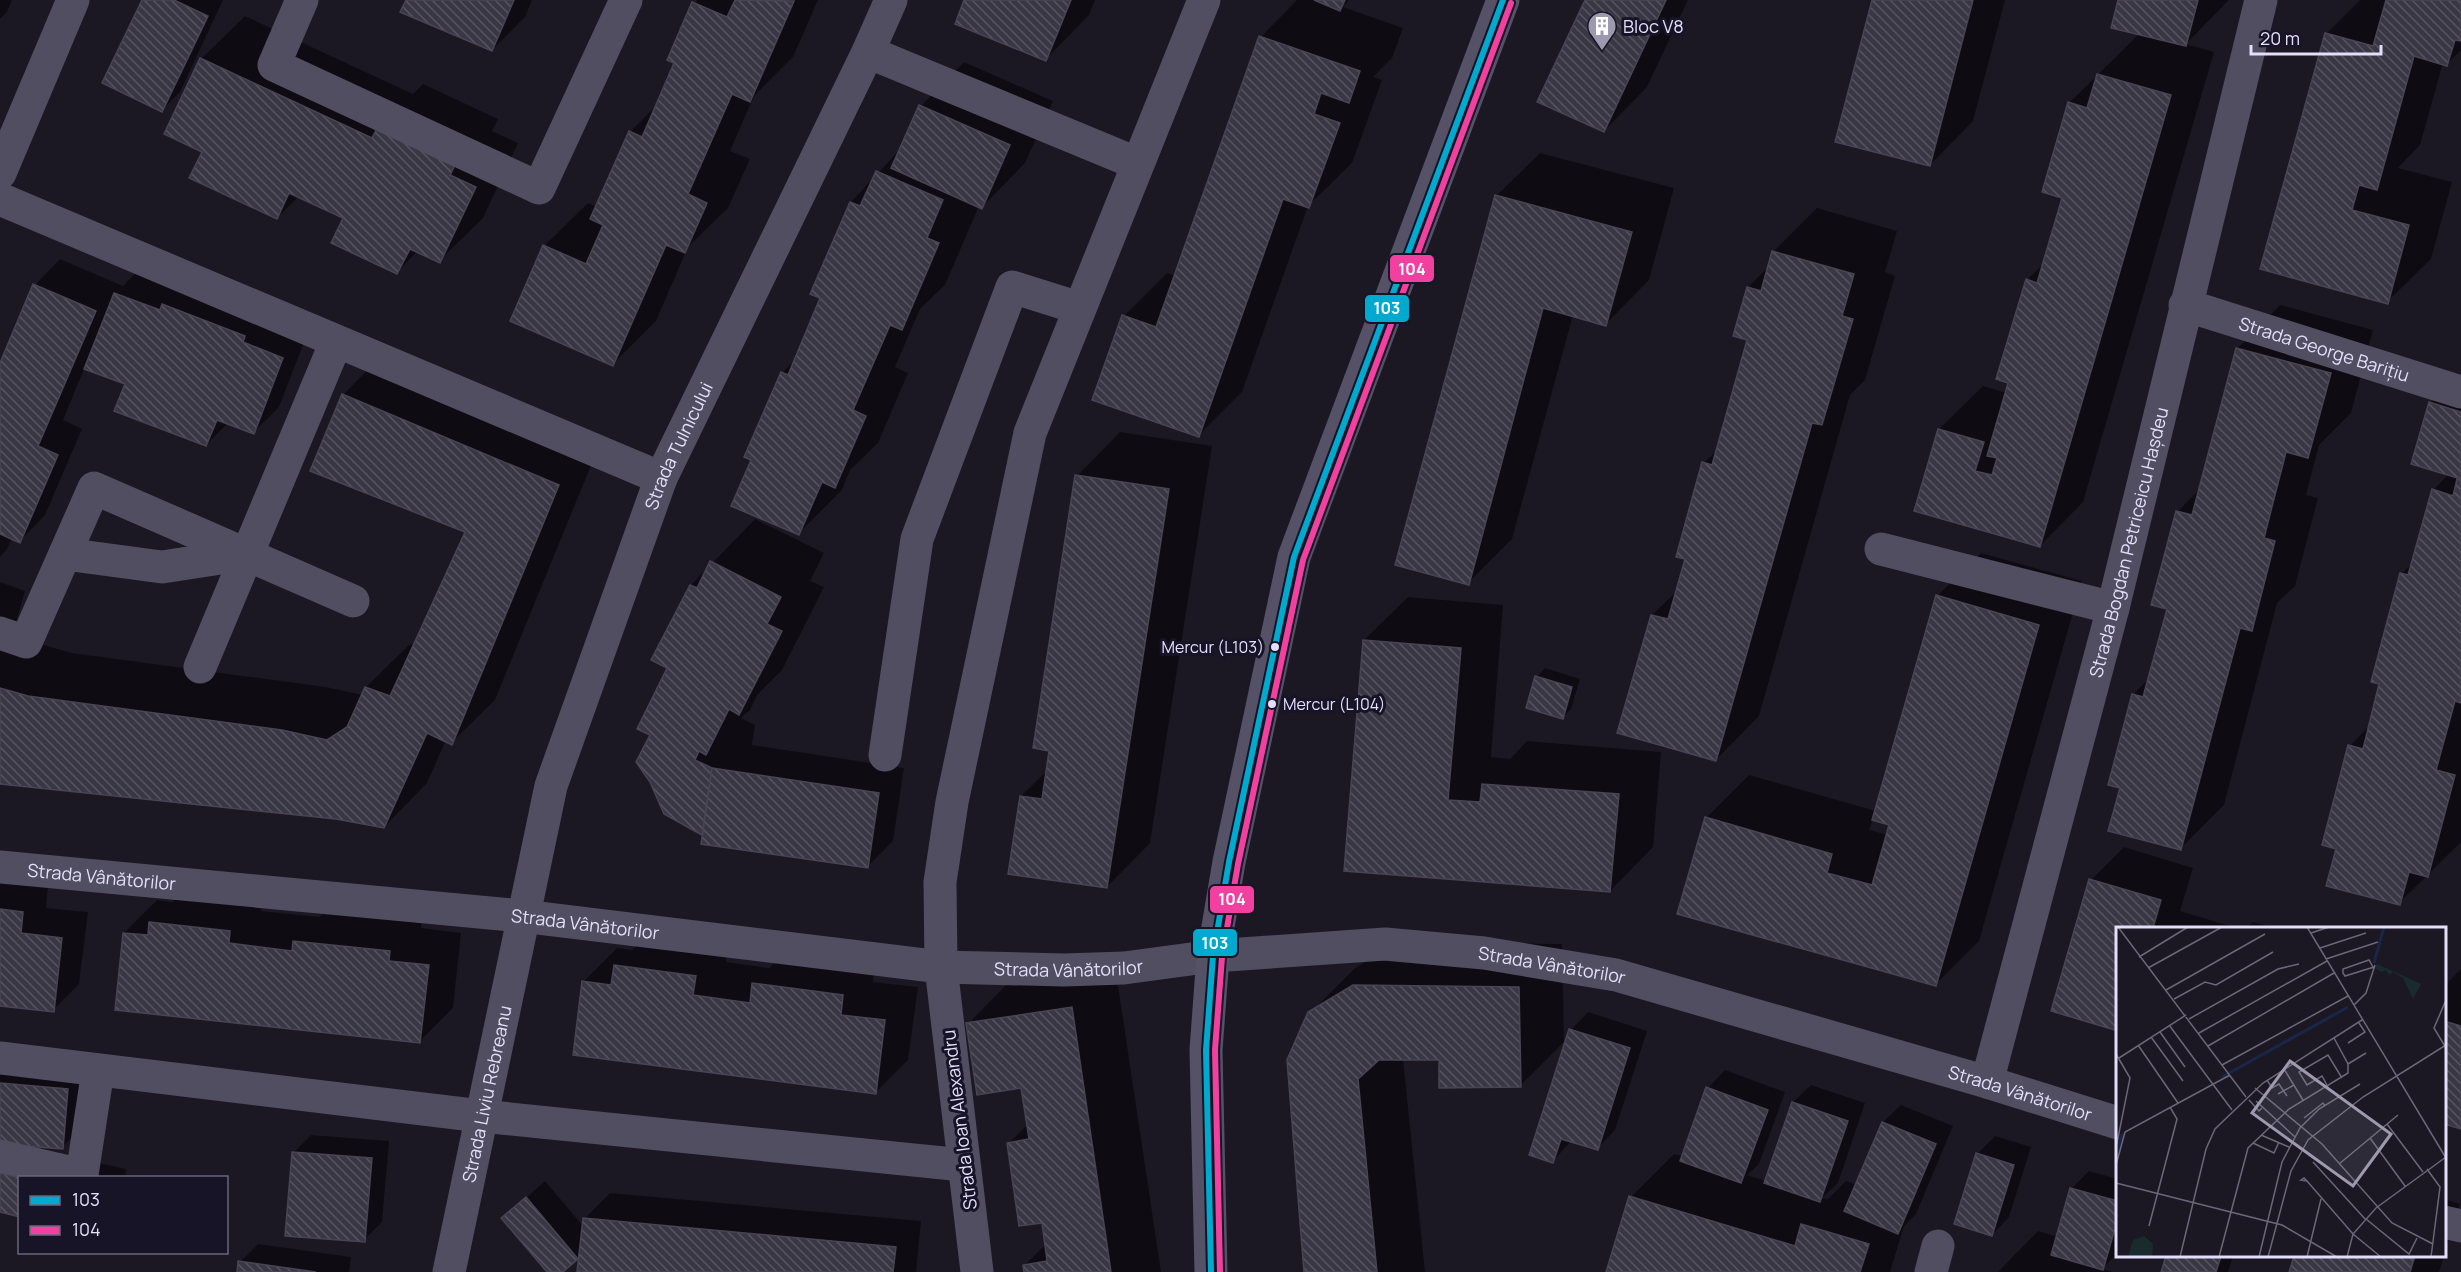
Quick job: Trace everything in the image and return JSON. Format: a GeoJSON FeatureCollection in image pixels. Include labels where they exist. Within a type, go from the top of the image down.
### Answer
{"type":"FeatureCollection","features":[{"type":"Feature","properties":{"kind":"main road"},"geometry":{"type":"LineString","coordinates":[[1211,1272],[1206,1050],[1213,956],[1229,862],[1294,557],[1503,0]]}},
{"type":"Feature","properties":{"kind":"street"},"geometry":{"type":"LineString","coordinates":[[0,173],[73,0]]}},
{"type":"Feature","properties":{"kind":"street"},"geometry":{"type":"LineString","coordinates":[[302,0],[274,65],[539,188],[626,0]]}},
{"type":"Feature","properties":{"kind":"street","name":"Strada Tulnicului"},"geometry":{"type":"LineString","coordinates":[[522,916],[551,786],[661,478],[868,52],[891,0]]}},
{"type":"Feature","properties":{"kind":"street","name":"Strada Ioan Alexandru"},"geometry":{"type":"LineString","coordinates":[[977,1272],[941,967],[940,882],[957,779],[1029,433],[1136,163],[1204,0]]}},
{"type":"Feature","properties":{"kind":"street","name":"Strada Bogdan Petriceicu Hașdeu"},"geometry":{"type":"LineString","coordinates":[[1987,1082],[2113,608],[2185,304],[2261,0]]}},
{"type":"Feature","properties":{"kind":"street"},"geometry":{"type":"LineString","coordinates":[[868,52],[1136,163]]}},
{"type":"Feature","properties":{"kind":"street"},"geometry":{"type":"LineString","coordinates":[[0,199],[661,478]]}},
{"type":"Feature","properties":{"kind":"street"},"geometry":{"type":"LineString","coordinates":[[885,755],[917,539],[1012,287],[1079,308]]}},
{"type":"Feature","properties":{"kind":"street","name":"Strada George Barițiu"},"geometry":{"type":"LineString","coordinates":[[2185,304],[2461,392]]}},
{"type":"Feature","properties":{"kind":"street"},"geometry":{"type":"LineString","coordinates":[[200,667],[336,342]]}},
{"type":"Feature","properties":{"kind":"street"},"geometry":{"type":"LineString","coordinates":[[0,633],[27,642],[94,488],[353,601]]}},
{"type":"Feature","properties":{"kind":"street"},"geometry":{"type":"LineString","coordinates":[[1881,549],[2113,608]]}},
{"type":"Feature","properties":{"kind":"street"},"geometry":{"type":"LineString","coordinates":[[65,554],[162,567],[247,554]]}},
{"type":"Feature","properties":{"kind":"street","name":"Strada Vânătorilor"},"geometry":{"type":"LineString","coordinates":[[0,867],[522,916],[941,967],[1064,970],[1114,968],[1213,956],[1385,944],[1484,953],[1616,975],[1987,1082],[2116,1122]]}},
{"type":"Feature","properties":{"kind":"street","name":"Strada Liviu Rebreanu"},"geometry":{"type":"LineString","coordinates":[[449,1272],[522,916]]}},
{"type":"Feature","properties":{"kind":"street"},"geometry":{"type":"LineString","coordinates":[[0,1058],[481,1116],[963,1165]]}},
{"type":"Feature","properties":{"kind":"street"},"geometry":{"type":"LineString","coordinates":[[0,1156],[82,1175],[98,1070]]}},
{"type":"Feature","properties":{"kind":"street"},"geometry":{"type":"LineString","coordinates":[[2446,1222],[2461,1227]]}},
{"type":"Feature","properties":{"kind":"building"},"geometry":{"type":"Polygon","coordinates":[[[142,0],[174,0],[208,16],[162,112],[102,83],[142,0]]]}},
{"type":"Feature","properties":{"kind":"building"},"geometry":{"type":"Polygon","coordinates":[[[406,0],[514,0],[492,51],[400,12],[406,0]]]}},
{"type":"Feature","properties":{"kind":"building"},"geometry":{"type":"Polygon","coordinates":[[[735,0],[794,1],[750,102],[732,94],[688,194],[707,203],[685,253],[666,245],[613,366],[510,321],[543,245],[586,264],[603,225],[590,219],[629,131],[642,137],[674,63],[667,60],[692,2],[727,17],[735,0]]]}},
{"type":"Feature","properties":{"kind":"building"},"geometry":{"type":"Polygon","coordinates":[[[964,0],[1071,0],[1046,61],[955,24],[964,0]]]}},
{"type":"Feature","properties":{"kind":"building"},"geometry":{"type":"Polygon","coordinates":[[[1314,0],[1345,0],[1340,11],[1314,0]]]}},
{"type":"Feature","properties":{"kind":"building","name":"Bloc V8"},"geometry":{"type":"Polygon","coordinates":[[[1585,0],[1666,0],[1604,132],[1537,102],[1585,0]]]}},
{"type":"Feature","properties":{"kind":"building"},"geometry":{"type":"Polygon","coordinates":[[[1872,0],[1973,0],[1930,166],[1835,142],[1872,0]]]}},
{"type":"Feature","properties":{"kind":"building"},"geometry":{"type":"Polygon","coordinates":[[[2118,0],[2198,0],[2186,46],[2111,28],[2118,0]]]}},
{"type":"Feature","properties":{"kind":"building"},"geometry":{"type":"Polygon","coordinates":[[[2386,0],[2461,0],[2461,41],[2455,40],[2447,66],[2414,56],[2377,190],[2359,185],[2352,210],[2409,225],[2388,304],[2260,269],[2325,33],[2373,46],[2386,0]]]}},
{"type":"Feature","properties":{"kind":"building"},"geometry":{"type":"Polygon","coordinates":[[[1259,36],[1360,71],[1349,103],[1321,93],[1314,114],[1340,123],[1309,208],[1283,199],[1199,437],[1092,400],[1122,315],[1156,327],[1259,36]]]}},
{"type":"Feature","properties":{"kind":"building"},"geometry":{"type":"Polygon","coordinates":[[[200,58],[372,138],[378,126],[456,163],[450,175],[476,187],[440,263],[410,249],[397,274],[331,243],[343,218],[289,193],[277,219],[189,178],[202,152],[164,134],[200,58]]]}},
{"type":"Feature","properties":{"kind":"building"},"geometry":{"type":"Polygon","coordinates":[[[2097,74],[2171,95],[2040,547],[1914,511],[1938,429],[1984,442],[1975,471],[1992,475],[1997,458],[1987,456],[2008,383],[1996,379],[2026,279],[2037,283],[2062,198],[2042,192],[2068,102],[2087,108],[2097,74]]]}},
{"type":"Feature","properties":{"kind":"building"},"geometry":{"type":"Polygon","coordinates":[[[919,105],[1010,145],[982,209],[891,168],[919,105]]]}},
{"type":"Feature","properties":{"kind":"building"},"geometry":{"type":"Polygon","coordinates":[[[876,171],[943,200],[927,238],[939,243],[902,330],[890,325],[853,410],[866,416],[835,488],[822,482],[799,535],[731,506],[751,460],[744,457],[781,372],[788,375],[820,298],[810,294],[850,202],[860,206],[876,171]]]}},
{"type":"Feature","properties":{"kind":"building"},"geometry":{"type":"Polygon","coordinates":[[[1495,195],[1632,232],[1606,326],[1543,308],[1469,585],[1395,565],[1495,195]]]}},
{"type":"Feature","properties":{"kind":"building"},"geometry":{"type":"Polygon","coordinates":[[[1772,251],[1854,274],[1842,316],[1853,319],[1822,425],[1812,423],[1716,761],[1617,733],[1651,615],[1668,619],[1685,559],[1676,557],[1702,462],[1712,465],[1747,340],[1733,336],[1747,287],[1761,291],[1772,251]]]}},
{"type":"Feature","properties":{"kind":"building"},"geometry":{"type":"Polygon","coordinates":[[[33,284],[96,311],[38,446],[58,455],[20,543],[0,534],[0,363],[33,284]]]}},
{"type":"Feature","properties":{"kind":"building"},"geometry":{"type":"Polygon","coordinates":[[[114,293],[160,310],[162,304],[245,336],[243,342],[283,358],[254,434],[217,420],[206,446],[114,411],[125,384],[84,369],[114,293]]]}},
{"type":"Feature","properties":{"kind":"building"},"geometry":{"type":"Polygon","coordinates":[[[2236,348],[2331,373],[2308,458],[2286,452],[2264,538],[2275,541],[2252,631],[2240,628],[2181,850],[2108,831],[2120,788],[2108,785],[2132,694],[2143,697],[2167,609],[2151,605],[2176,511],[2192,515],[2236,348]]]}},
{"type":"Feature","properties":{"kind":"building"},"geometry":{"type":"Polygon","coordinates":[[[342,394],[559,485],[452,745],[427,733],[384,828],[336,819],[0,784],[0,688],[28,696],[282,730],[327,740],[347,727],[365,687],[390,696],[465,532],[310,471],[342,394]]]}},
{"type":"Feature","properties":{"kind":"building"},"geometry":{"type":"Polygon","coordinates":[[[2429,402],[2461,412],[2461,479],[2411,464],[2429,402]]]}},
{"type":"Feature","properties":{"kind":"building"},"geometry":{"type":"Polygon","coordinates":[[[1075,475],[1169,489],[1107,888],[1008,874],[1020,796],[1042,799],[1049,751],[1033,748],[1075,475]]]}},
{"type":"Feature","properties":{"kind":"building"},"geometry":{"type":"Polygon","coordinates":[[[2457,479],[2461,480],[2461,703],[2455,701],[2436,770],[2455,775],[2428,877],[2409,872],[2400,905],[2326,886],[2336,849],[2322,845],[2348,745],[2363,749],[2379,684],[2371,682],[2400,573],[2408,575],[2432,489],[2453,496],[2457,479]]]}},
{"type":"Feature","properties":{"kind":"building"},"geometry":{"type":"Polygon","coordinates":[[[710,561],[781,597],[767,624],[782,631],[739,715],[729,709],[706,755],[699,751],[695,760],[712,768],[702,835],[664,814],[650,782],[636,762],[650,735],[637,729],[667,668],[651,660],[690,585],[697,588],[710,561]]]}},
{"type":"Feature","properties":{"kind":"building"},"geometry":{"type":"Polygon","coordinates":[[[1936,595],[2039,625],[1936,986],[1677,914],[1705,817],[1832,854],[1827,873],[1872,885],[1889,825],[1872,820],[1936,595]]]}},
{"type":"Feature","properties":{"kind":"building"},"geometry":{"type":"Polygon","coordinates":[[[1363,640],[1461,648],[1448,800],[1480,802],[1482,784],[1619,794],[1610,892],[1344,871],[1363,640]]]}},
{"type":"Feature","properties":{"kind":"building"},"geometry":{"type":"Polygon","coordinates":[[[1535,676],[1572,687],[1563,719],[1526,708],[1535,676]]]}},
{"type":"Feature","properties":{"kind":"building"},"geometry":{"type":"Polygon","coordinates":[[[712,768],[879,793],[868,868],[701,844],[712,768]]]}},
{"type":"Feature","properties":{"kind":"building"},"geometry":{"type":"Polygon","coordinates":[[[2089,879],[2161,900],[2153,927],[2116,927],[2116,1030],[2051,1011],[2089,879]]]}},
{"type":"Feature","properties":{"kind":"building"},"geometry":{"type":"Polygon","coordinates":[[[0,909],[23,912],[21,933],[62,938],[54,1012],[0,1006],[0,909]]]}},
{"type":"Feature","properties":{"kind":"building"},"geometry":{"type":"Polygon","coordinates":[[[149,922],[230,931],[229,943],[292,951],[293,941],[390,951],[389,961],[429,965],[420,1043],[115,1010],[123,933],[148,935],[149,922]]]}},
{"type":"Feature","properties":{"kind":"building"},"geometry":{"type":"Polygon","coordinates":[[[614,965],[696,976],[693,995],[750,1003],[752,983],[843,995],[841,1015],[885,1020],[876,1094],[573,1055],[582,981],[611,985],[614,965]]]}},
{"type":"Feature","properties":{"kind":"building"},"geometry":{"type":"Polygon","coordinates":[[[1353,985],[1519,987],[1521,1087],[1439,1088],[1439,1060],[1379,1060],[1358,1079],[1377,1272],[1304,1272],[1287,1060],[1308,1012],[1353,985]]]}},
{"type":"Feature","properties":{"kind":"building"},"geometry":{"type":"Polygon","coordinates":[[[1072,1007],[1111,1272],[1024,1272],[1023,1265],[1047,1261],[1042,1223],[1019,1226],[1007,1143],[1029,1139],[1021,1088],[977,1095],[966,1023],[1072,1007]]]}},
{"type":"Feature","properties":{"kind":"building"},"geometry":{"type":"Polygon","coordinates":[[[2446,1022],[2461,1026],[2461,1129],[2446,1125],[2446,1022]]]}},
{"type":"Feature","properties":{"kind":"building"},"geometry":{"type":"Polygon","coordinates":[[[1569,1029],[1630,1048],[1598,1150],[1561,1139],[1553,1163],[1529,1155],[1569,1029]]]}},
{"type":"Feature","properties":{"kind":"building"},"geometry":{"type":"Polygon","coordinates":[[[0,1083],[68,1089],[63,1149],[0,1144],[0,1083]]]}},
{"type":"Feature","properties":{"kind":"building"},"geometry":{"type":"Polygon","coordinates":[[[1706,1087],[1768,1110],[1741,1183],[1680,1161],[1706,1087]]]}},
{"type":"Feature","properties":{"kind":"building"},"geometry":{"type":"Polygon","coordinates":[[[1792,1102],[1848,1121],[1820,1202],[1764,1183],[1792,1102]]]}},
{"type":"Feature","properties":{"kind":"building"},"geometry":{"type":"Polygon","coordinates":[[[1882,1122],[1936,1144],[1898,1234],[1844,1211],[1882,1122]]]}},
{"type":"Feature","properties":{"kind":"building"},"geometry":{"type":"Polygon","coordinates":[[[292,1152],[372,1158],[365,1242],[285,1236],[292,1152]]]}},
{"type":"Feature","properties":{"kind":"building"},"geometry":{"type":"Polygon","coordinates":[[[1976,1153],[2014,1165],[1992,1236],[1954,1224],[1976,1153]]]}},
{"type":"Feature","properties":{"kind":"building"},"geometry":{"type":"Polygon","coordinates":[[[0,1173],[18,1177],[18,1216],[0,1212],[0,1173]]]}},
{"type":"Feature","properties":{"kind":"building"},"geometry":{"type":"Polygon","coordinates":[[[2070,1188],[2116,1200],[2116,1225],[2103,1270],[2051,1255],[2070,1188]]]}},
{"type":"Feature","properties":{"kind":"building"},"geometry":{"type":"Polygon","coordinates":[[[1629,1196],[1795,1246],[1801,1224],[1869,1244],[1860,1272],[1606,1272],[1629,1196]]]}},
{"type":"Feature","properties":{"kind":"building"},"geometry":{"type":"Polygon","coordinates":[[[526,1197],[578,1259],[563,1272],[547,1272],[501,1218],[526,1197]]]}},
{"type":"Feature","properties":{"kind":"building"},"geometry":{"type":"Polygon","coordinates":[[[583,1218],[896,1247],[893,1272],[577,1272],[583,1218]]]}},
{"type":"Feature","properties":{"kind":"building"},"geometry":{"type":"Polygon","coordinates":[[[2166,1257],[2221,1257],[2216,1272],[2161,1272],[2166,1257]]]}},
{"type":"Feature","properties":{"kind":"building"},"geometry":{"type":"Polygon","coordinates":[[[2294,1257],[2415,1257],[2410,1272],[2289,1272],[2294,1257]]]}},
{"type":"Feature","properties":{"kind":"building"},"geometry":{"type":"Polygon","coordinates":[[[238,1261],[316,1272],[237,1272],[238,1261]]]}},
{"type":"Feature","properties":{"kind":"transit line","name":"103"},"geometry":{"type":"LineString","coordinates":[[1211,1272],[1206,1050],[1213,956],[1229,862],[1294,557],[1503,0]]}},
{"type":"Feature","properties":{"kind":"transit line","name":"104"},"geometry":{"type":"LineString","coordinates":[[1220,1272],[1215,1050],[1222,957],[1238,864],[1303,560],[1511,3]]}},
{"type":"Feature","properties":{"kind":"place","name":"Bloc V8"},"geometry":{"type":"Point","coordinates":[1602,52]}},
{"type":"Feature","properties":{"kind":"place","name":"Mercur (L103)"},"geometry":{"type":"Point","coordinates":[1275,647]}},
{"type":"Feature","properties":{"kind":"place","name":"Mercur (L104)"},"geometry":{"type":"Point","coordinates":[1272,704]}}]}
